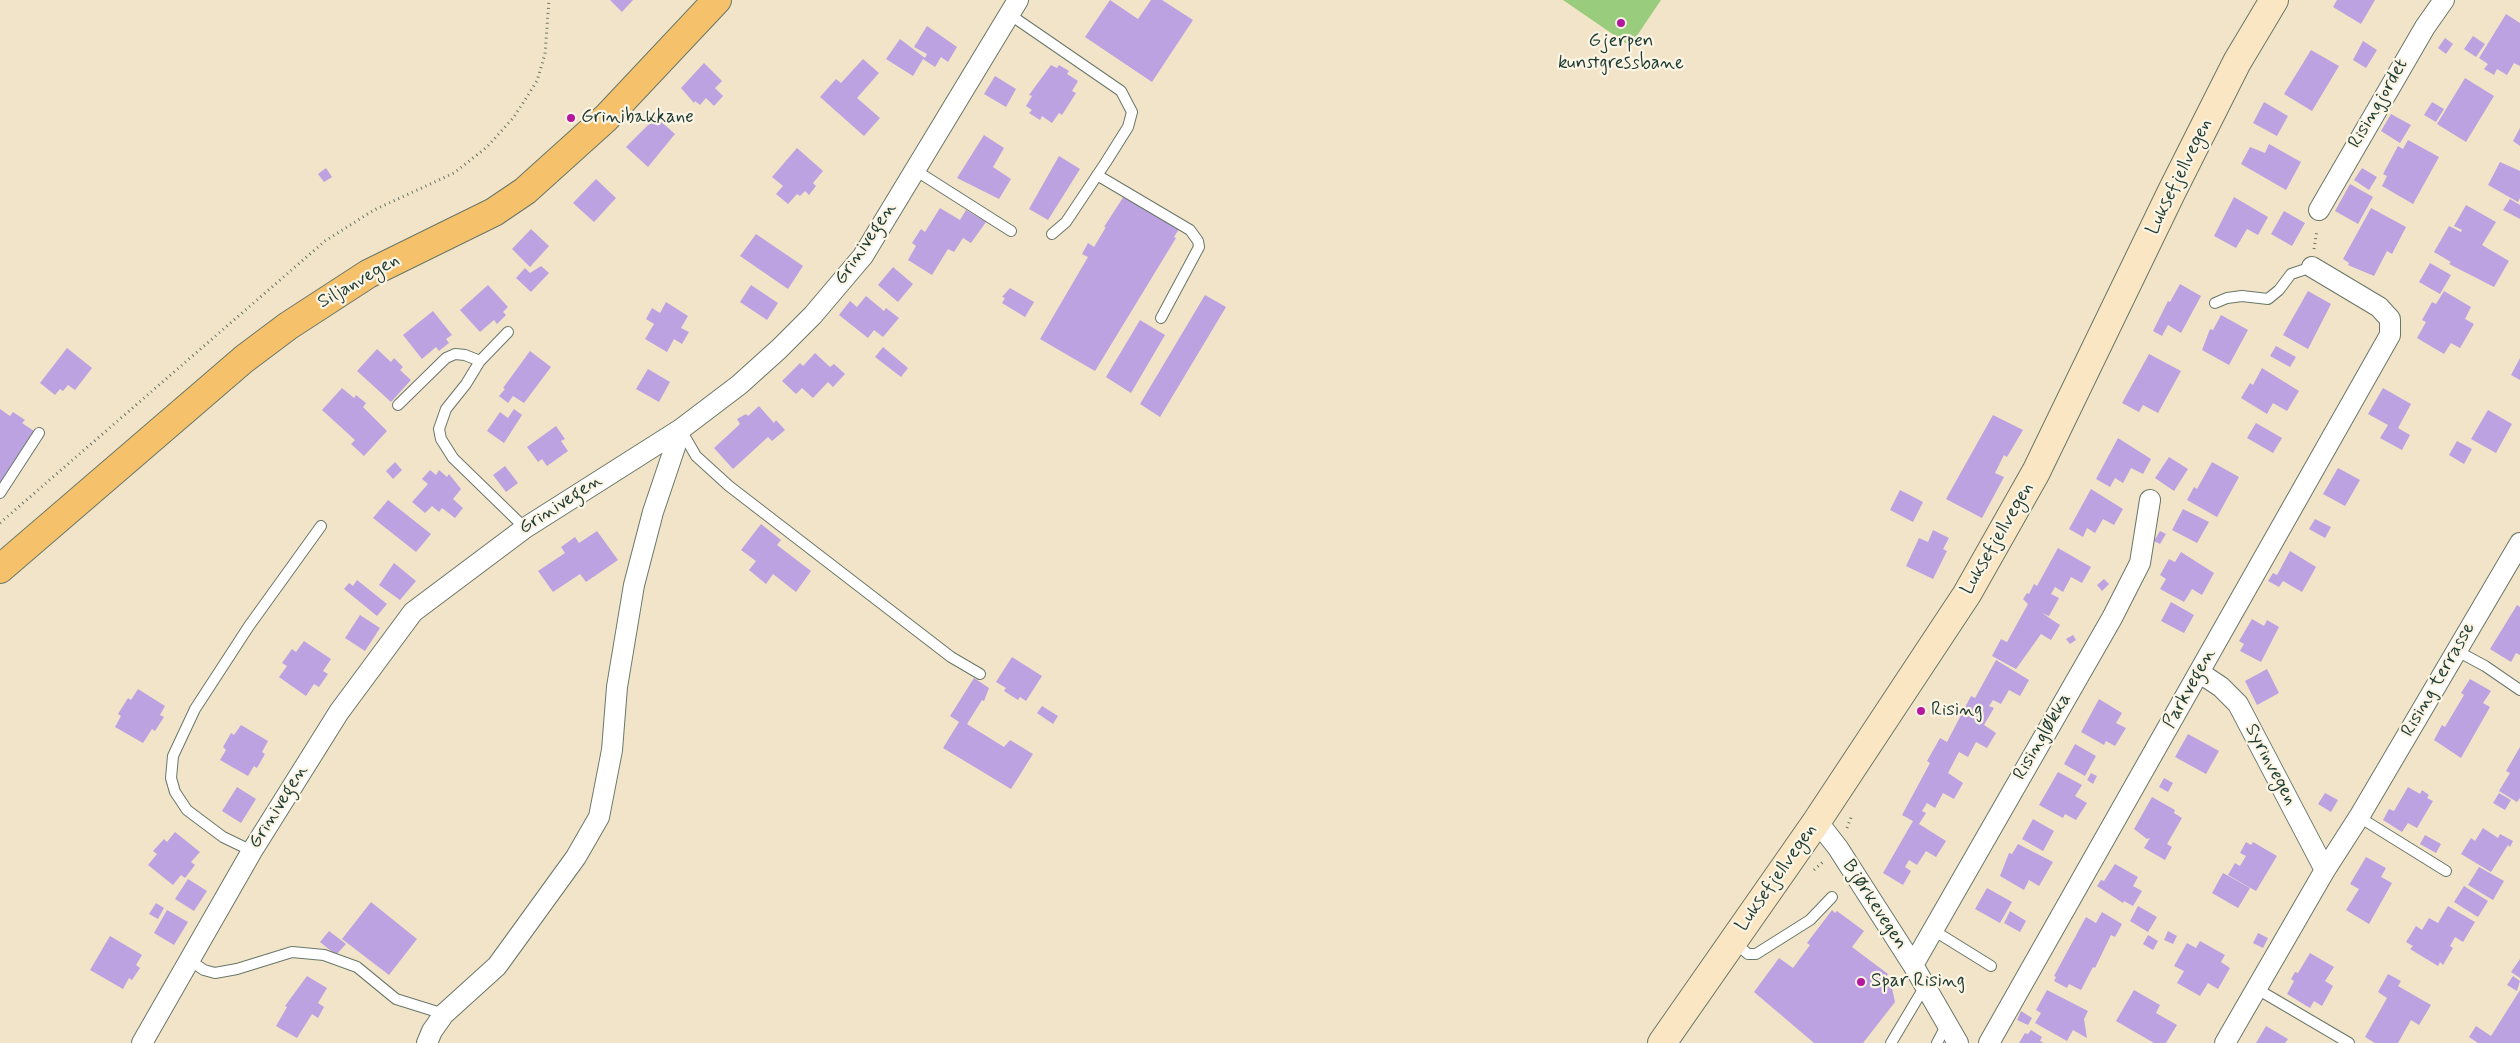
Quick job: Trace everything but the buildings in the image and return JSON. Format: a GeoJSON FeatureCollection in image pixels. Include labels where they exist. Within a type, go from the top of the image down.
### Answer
{"type":"FeatureCollection","features":[{"type":"Feature","properties":{"kind":"main road","name":"Siljanvegen"},"geometry":{"type":"LineString","coordinates":[[0,569],[244,358],[288,326],[368,274],[494,212],[525,191],[606,118],[717,0]]}},
{"type":"Feature","properties":{"kind":"main road","name":"Luksefjellvegen"},"geometry":{"type":"LineString","coordinates":[[1662,1043],[1817,821],[1961,602],[2003,531],[2079,386],[2172,191],[2237,62],[2274,0]]}},
{"type":"Feature","properties":{"kind":"street","name":"Risingjordet"},"geometry":{"type":"LineString","coordinates":[[2319,210],[2420,35],[2444,0]]}},
{"type":"Feature","properties":{"kind":"street","name":"Grinivegen"},"geometry":{"type":"LineString","coordinates":[[142,1043],[252,851],[339,712],[413,612],[525,528],[681,429],[739,385],[812,315],[863,256],[1014,7]]}},
{"type":"Feature","properties":{"kind":"street","name":"Parkvegen"},"geometry":{"type":"LineString","coordinates":[[1989,1043],[2200,673],[2259,563],[2390,335],[2390,319],[2379,307],[2312,267]]}},
{"type":"Feature","properties":{"kind":"street"},"geometry":{"type":"LineString","coordinates":[[427,1043],[432,1030],[444,1014],[497,966],[576,857],[599,817],[612,750],[616,687],[634,585],[653,512],[681,429]]}},
{"type":"Feature","properties":{"kind":"street","name":"Risingløkka"},"geometry":{"type":"LineString","coordinates":[[1913,965],[2112,618],[2140,563],[2150,500]]}},
{"type":"Feature","properties":{"kind":"street","name":"Rising terrasse"},"geometry":{"type":"LineString","coordinates":[[2226,1043],[2325,870],[2359,817],[2520,543]]}},
{"type":"Feature","properties":{"kind":"street","name":"Syrinvegen"},"geometry":{"type":"LineString","coordinates":[[2200,673],[2222,687],[2238,704],[2325,870]]}},
{"type":"Feature","properties":{"kind":"street","name":"Bjørkevegen"},"geometry":{"type":"LineString","coordinates":[[1817,821],[1838,848],[1913,965],[1958,1043]]}},
{"type":"Feature","properties":{"kind":"lane"},"geometry":{"type":"LineString","coordinates":[[1014,7],[1122,90],[1132,112],[1128,127],[1097,175],[1066,222],[1052,234]]}},
{"type":"Feature","properties":{"kind":"lane"},"geometry":{"type":"LineString","coordinates":[[915,170],[1011,231]]}},
{"type":"Feature","properties":{"kind":"lane"},"geometry":{"type":"LineString","coordinates":[[1097,175],[1190,230],[1198,241],[1199,247],[1161,318]]}},
{"type":"Feature","properties":{"kind":"lane"},"geometry":{"type":"LineString","coordinates":[[2216,303],[2227,298],[2242,296],[2268,298],[2279,290],[2291,274],[2312,267]]}},
{"type":"Feature","properties":{"kind":"lane"},"geometry":{"type":"LineString","coordinates":[[508,332],[480,361],[466,384],[446,409],[439,430],[441,439],[453,458],[525,528]]}},
{"type":"Feature","properties":{"kind":"lane"},"geometry":{"type":"LineString","coordinates":[[398,405],[446,358],[455,354],[465,355],[480,361]]}},
{"type":"Feature","properties":{"kind":"lane"},"geometry":{"type":"LineString","coordinates":[[681,429],[696,456],[736,491],[951,657],[980,674]]}},
{"type":"Feature","properties":{"kind":"lane"},"geometry":{"type":"LineString","coordinates":[[0,493],[39,433]]}},
{"type":"Feature","properties":{"kind":"lane"},"geometry":{"type":"LineString","coordinates":[[252,851],[223,837],[187,810],[175,792],[171,778],[172,756],[175,746],[201,700],[258,613],[321,526]]}},
{"type":"Feature","properties":{"kind":"lane"},"geometry":{"type":"LineString","coordinates":[[2457,652],[2485,666],[2520,690]]}},
{"type":"Feature","properties":{"kind":"lane"},"geometry":{"type":"LineString","coordinates":[[2359,817],[2446,871]]}},
{"type":"Feature","properties":{"kind":"lane"},"geometry":{"type":"LineString","coordinates":[[1733,942],[1748,954],[1756,954],[1810,920],[1832,896]]}},
{"type":"Feature","properties":{"kind":"lane"},"geometry":{"type":"LineString","coordinates":[[1933,930],[1991,966]]}},
{"type":"Feature","properties":{"kind":"lane"},"geometry":{"type":"LineString","coordinates":[[189,960],[204,970],[215,973],[237,969],[292,952],[324,955],[358,967],[396,999],[415,1007],[444,1014]]}},
{"type":"Feature","properties":{"kind":"lane"},"geometry":{"type":"LineString","coordinates":[[1891,1043],[1925,986]]}},
{"type":"Feature","properties":{"kind":"lane"},"geometry":{"type":"LineString","coordinates":[[2257,989],[2348,1042]]}},
{"type":"Feature","properties":{"kind":"lane"},"geometry":{"type":"LineString","coordinates":[[1937,1043],[1947,1024]]}},
{"type":"Feature","properties":{"kind":"path"},"geometry":{"type":"LineString","coordinates":[[0,523],[326,241],[374,210],[454,173],[487,147],[514,117],[537,81],[545,54],[550,0]]}},
{"type":"Feature","properties":{"kind":"path"},"geometry":{"type":"LineString","coordinates":[[2312,267],[2319,210]]}},
{"type":"Feature","properties":{"kind":"green space","name":"Gjerpen kunstgressbane"},"geometry":{"type":"Polygon","coordinates":[[[1563,0],[1661,0],[1630,46],[1563,0]]]}},
{"type":"Feature","properties":{"kind":"place","name":"Gjerpen kunstgressbane"},"geometry":{"type":"Point","coordinates":[1621,23]}},
{"type":"Feature","properties":{"kind":"place","name":"Grinibakkane"},"geometry":{"type":"Point","coordinates":[571,118]}},
{"type":"Feature","properties":{"kind":"place","name":"Rising"},"geometry":{"type":"Point","coordinates":[1921,711]}},
{"type":"Feature","properties":{"kind":"place","name":"Spar Rising"},"geometry":{"type":"Point","coordinates":[1861,982]}}]}
